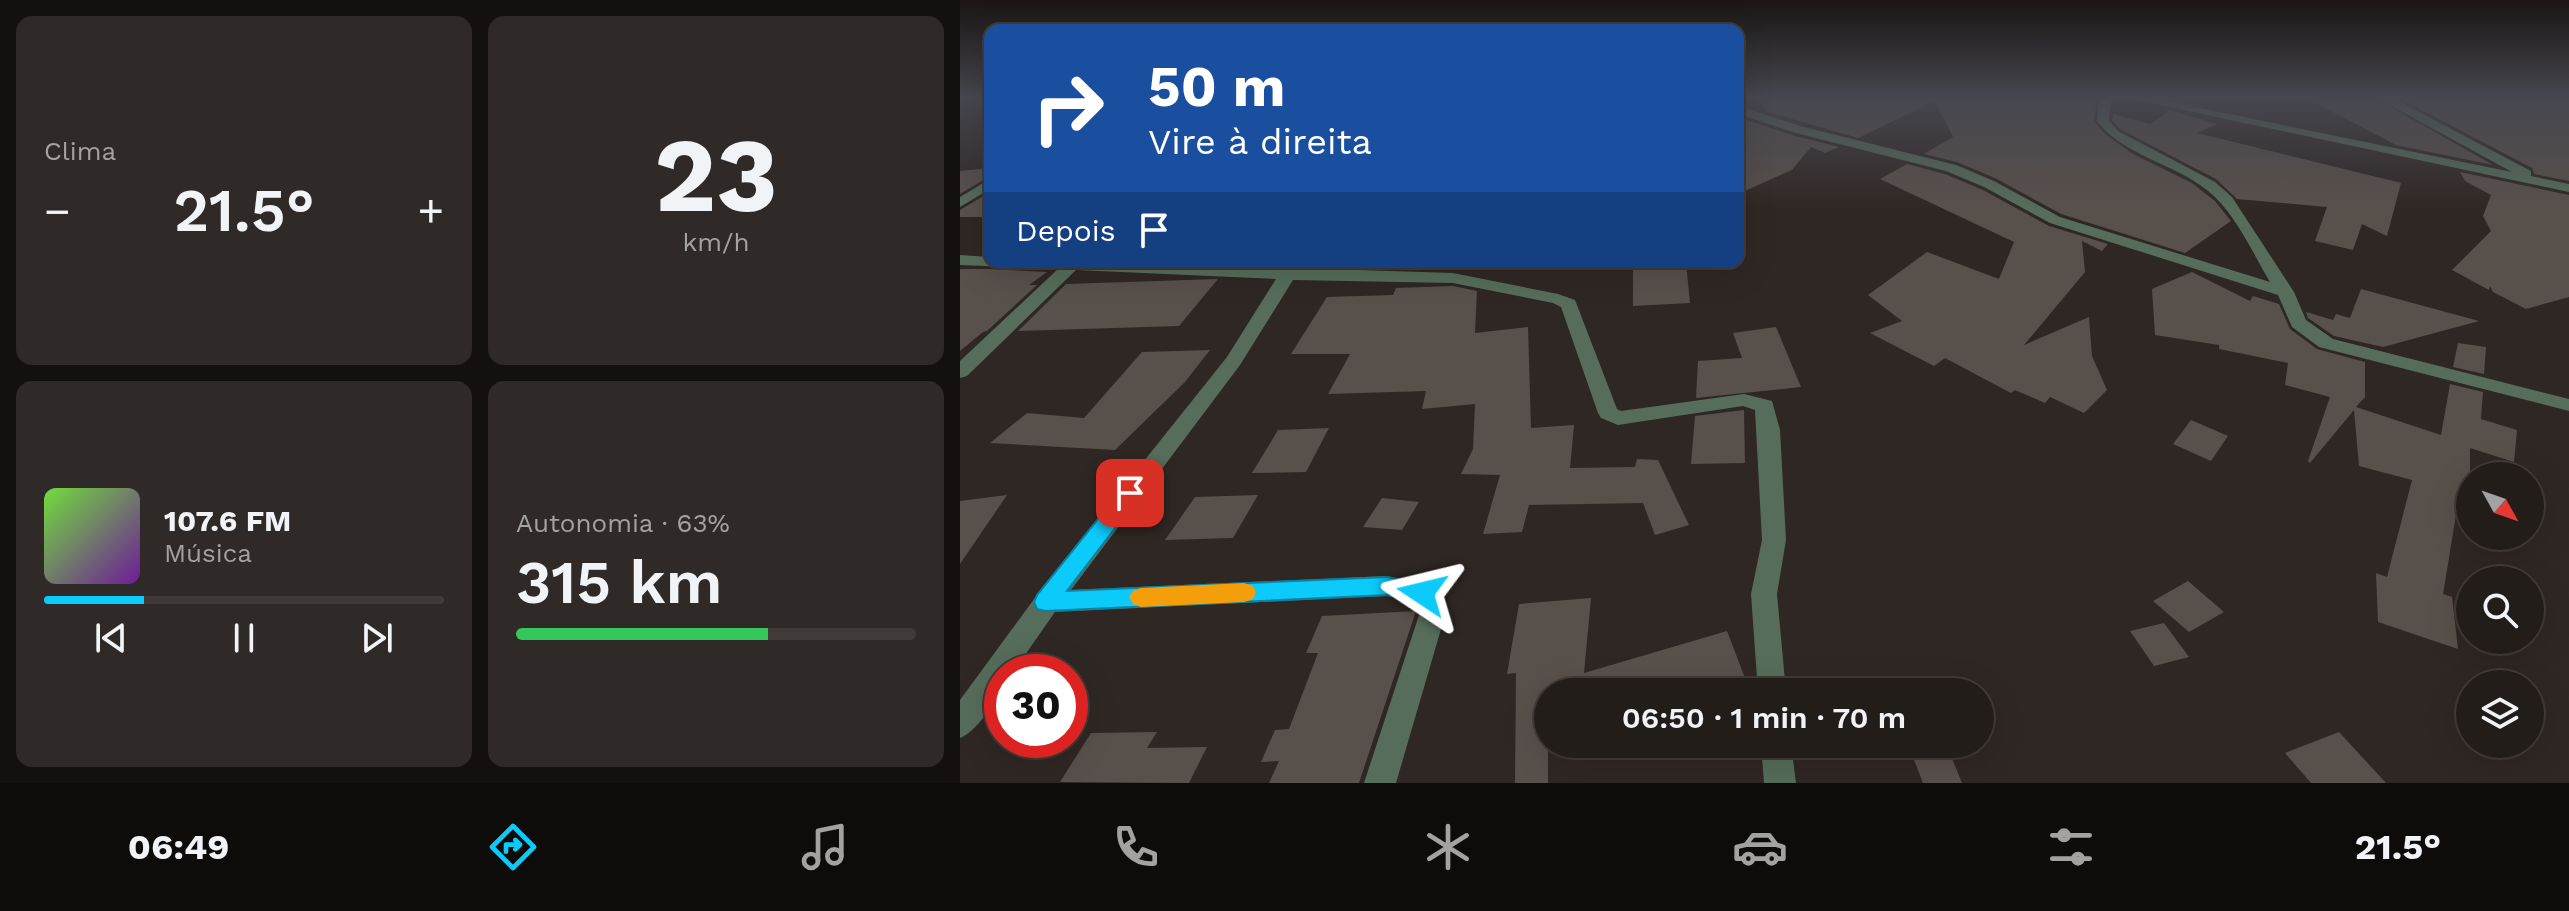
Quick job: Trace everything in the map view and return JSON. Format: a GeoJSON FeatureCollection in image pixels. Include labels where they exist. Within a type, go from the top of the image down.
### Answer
{"type":"FeatureCollection","features":[{"type":"Feature","properties":{"kind":"street"},"geometry":{"type":"LineString","coordinates":[[1822,136],[1951,168],[1989,184],[2055,220],[2285,292]]}},
{"type":"Feature","properties":{"kind":"street"},"geometry":{"type":"LineString","coordinates":[[2117,136],[2210,185],[2227,200],[2285,292],[2298,323],[2326,343],[2569,405]]}},
{"type":"Feature","properties":{"kind":"street"},"geometry":{"type":"LineString","coordinates":[[2312,136],[2569,188]]}},
{"type":"Feature","properties":{"kind":"street"},"geometry":{"type":"LineString","coordinates":[[2453,136],[2569,197]]}},
{"type":"Feature","properties":{"kind":"street"},"geometry":{"type":"LineString","coordinates":[[960,203],[984,187]]}},
{"type":"Feature","properties":{"kind":"street"},"geometry":{"type":"LineString","coordinates":[[960,260],[984,262]]}},
{"type":"Feature","properties":{"kind":"street"},"geometry":{"type":"LineString","coordinates":[[960,372],[1068,268]]}},
{"type":"Feature","properties":{"kind":"street"},"geometry":{"type":"LineString","coordinates":[[1256,268],[1453,278],[1558,299],[1569,304],[1608,413],[1618,418],[1744,400],[1765,406],[1774,540],[1764,594],[1771,678]]}},
{"type":"Feature","properties":{"kind":"street"},"geometry":{"type":"LineString","coordinates":[[960,724],[1046,602],[1227,370],[1292,269]]}},
{"type":"Feature","properties":{"kind":"street"},"geometry":{"type":"LineString","coordinates":[[1046,602],[1387,586],[1422,593],[1433,612],[1380,783]]}},
{"type":"Feature","properties":{"kind":"street"},"geometry":{"type":"LineString","coordinates":[[1777,758],[1780,783]]}},
{"type":"Feature","properties":{"kind":"building"},"geometry":{"type":"Polygon","coordinates":[[[1744,136],[1794,136],[1839,147],[1825,153],[1811,147],[1792,170],[1744,191],[1744,136]]]}},
{"type":"Feature","properties":{"kind":"building"},"geometry":{"type":"Polygon","coordinates":[[[2107,136],[2133,154],[2192,183],[2215,201],[2231,221],[2185,253],[2061,214],[1995,178],[1957,162],[1924,154],[1953,137],[2107,136]]]}},
{"type":"Feature","properties":{"kind":"building"},"geometry":{"type":"Polygon","coordinates":[[[2133,136],[2207,136],[2401,183],[2387,236],[2362,224],[2353,250],[2315,241],[2327,207],[2237,199],[2216,179],[2133,136]]]}},
{"type":"Feature","properties":{"kind":"building"},"geometry":{"type":"Polygon","coordinates":[[[2378,136],[2441,136],[2493,165],[2396,145],[2378,136]]]}},
{"type":"Feature","properties":{"kind":"building"},"geometry":{"type":"Polygon","coordinates":[[[2470,136],[2569,136],[2569,181],[2534,174],[2532,168],[2470,136]]]}},
{"type":"Feature","properties":{"kind":"building"},"geometry":{"type":"Polygon","coordinates":[[[1907,164],[1945,174],[1983,190],[2049,226],[2108,244],[2102,251],[2082,241],[2085,272],[2024,345],[2089,317],[2092,356],[2107,390],[2084,413],[2050,397],[2045,403],[2015,390],[2011,393],[1945,358],[1934,366],[1870,333],[1902,321],[1868,295],[1927,252],[1999,279],[2014,242],[1880,179],[1907,164]]]}},
{"type":"Feature","properties":{"kind":"building"},"geometry":{"type":"Polygon","coordinates":[[[984,169],[984,180],[960,194],[960,171],[984,169]]]}},
{"type":"Feature","properties":{"kind":"building"},"geometry":{"type":"Polygon","coordinates":[[[2460,172],[2569,195],[2569,297],[2526,309],[2493,292],[2490,286],[2489,290],[2452,270],[2491,231],[2483,216],[2491,195],[2465,181],[2460,172]]]}},
{"type":"Feature","properties":{"kind":"building"},"geometry":{"type":"Polygon","coordinates":[[[984,196],[984,217],[960,217],[960,210],[984,196]]]}},
{"type":"Feature","properties":{"kind":"building"},"geometry":{"type":"Polygon","coordinates":[[[1633,268],[1687,268],[1690,303],[1633,306],[1633,268]]]}},
{"type":"Feature","properties":{"kind":"building"},"geometry":{"type":"Polygon","coordinates":[[[960,269],[1047,272],[1029,285],[1037,285],[987,331],[960,351],[960,269]]]}},
{"type":"Feature","properties":{"kind":"building"},"geometry":{"type":"Polygon","coordinates":[[[2192,272],[2250,301],[2253,296],[2279,304],[2290,329],[2317,349],[2365,362],[2365,397],[2356,407],[2441,435],[2450,384],[2483,392],[2481,419],[2517,430],[2514,462],[2470,448],[2470,462],[2456,462],[2456,515],[2443,594],[2452,597],[2456,648],[2378,622],[2376,573],[2387,577],[2412,480],[2359,466],[2354,410],[2310,463],[2308,461],[2330,397],[2285,385],[2288,363],[2219,349],[2219,345],[2155,335],[2152,289],[2192,272]]]}},
{"type":"Feature","properties":{"kind":"building"},"geometry":{"type":"Polygon","coordinates":[[[1218,279],[1179,326],[1018,331],[1066,284],[1218,279]]]}},
{"type":"Feature","properties":{"kind":"building"},"geometry":{"type":"Polygon","coordinates":[[[1453,286],[1477,291],[1475,333],[1528,327],[1531,428],[1574,425],[1570,468],[1635,467],[1637,459],[1658,460],[1689,525],[1655,535],[1643,503],[1529,505],[1522,532],[1483,534],[1500,475],[1461,474],[1473,449],[1475,404],[1422,409],[1426,391],[1328,394],[1350,354],[1291,354],[1327,297],[1393,295],[1396,288],[1453,286]]]}},
{"type":"Feature","properties":{"kind":"building"},"geometry":{"type":"Polygon","coordinates":[[[2361,289],[2479,321],[2383,347],[2334,336],[2308,318],[2306,312],[2333,320],[2336,314],[2350,318],[2361,289]]]}},
{"type":"Feature","properties":{"kind":"building"},"geometry":{"type":"Polygon","coordinates":[[[1776,327],[1801,387],[1696,398],[1698,361],[1742,358],[1733,333],[1776,327]]]}},
{"type":"Feature","properties":{"kind":"building"},"geometry":{"type":"Polygon","coordinates":[[[2458,343],[2486,347],[2484,374],[2453,367],[2458,343]]]}},
{"type":"Feature","properties":{"kind":"building"},"geometry":{"type":"Polygon","coordinates":[[[1210,350],[1185,382],[1115,450],[990,443],[1027,413],[1084,418],[1142,352],[1210,350]]]}},
{"type":"Feature","properties":{"kind":"building"},"geometry":{"type":"Polygon","coordinates":[[[1744,410],[1745,463],[1691,464],[1695,416],[1744,410]]]}},
{"type":"Feature","properties":{"kind":"building"},"geometry":{"type":"Polygon","coordinates":[[[2191,420],[2228,436],[2211,461],[2173,444],[2191,420]]]}},
{"type":"Feature","properties":{"kind":"building"},"geometry":{"type":"Polygon","coordinates":[[[1329,428],[1306,472],[1252,473],[1278,430],[1329,428]]]}},
{"type":"Feature","properties":{"kind":"building"},"geometry":{"type":"Polygon","coordinates":[[[1007,495],[960,564],[960,501],[1007,495]]]}},
{"type":"Feature","properties":{"kind":"building"},"geometry":{"type":"Polygon","coordinates":[[[1258,495],[1233,538],[1165,540],[1195,497],[1258,495]]]}},
{"type":"Feature","properties":{"kind":"building"},"geometry":{"type":"Polygon","coordinates":[[[1382,498],[1419,502],[1402,530],[1363,527],[1382,498]]]}},
{"type":"Feature","properties":{"kind":"building"},"geometry":{"type":"Polygon","coordinates":[[[2188,581],[2224,612],[2189,632],[2153,601],[2188,581]]]}},
{"type":"Feature","properties":{"kind":"building"},"geometry":{"type":"Polygon","coordinates":[[[1591,598],[1584,673],[1727,631],[1745,678],[1534,678],[1534,758],[1548,758],[1548,783],[1515,783],[1516,673],[1507,674],[1519,604],[1591,598]]]}},
{"type":"Feature","properties":{"kind":"building"},"geometry":{"type":"Polygon","coordinates":[[[1416,611],[1359,783],[1269,783],[1279,761],[1261,762],[1275,730],[1289,729],[1318,653],[1306,653],[1322,616],[1416,611]]]}},
{"type":"Feature","properties":{"kind":"building"},"geometry":{"type":"Polygon","coordinates":[[[2164,623],[2189,657],[2154,666],[2130,631],[2164,623]]]}},
{"type":"Feature","properties":{"kind":"building"},"geometry":{"type":"Polygon","coordinates":[[[1157,732],[1147,748],[1207,747],[1189,783],[1060,782],[1075,758],[1088,758],[1088,738],[1091,733],[1157,732]]]}},
{"type":"Feature","properties":{"kind":"building"},"geometry":{"type":"Polygon","coordinates":[[[2339,732],[2386,783],[2311,783],[2285,753],[2339,732]]]}},
{"type":"Feature","properties":{"kind":"building"},"geometry":{"type":"Polygon","coordinates":[[[1913,758],[1952,758],[1962,783],[1923,783],[1913,758]]]}},
{"type":"Feature","properties":{"kind":"slow traffic"},"geometry":{"type":"LineString","coordinates":[[1141,597],[1244,592]]}},
{"type":"Feature","properties":{"kind":"route"},"geometry":{"type":"LineString","coordinates":[[1130,493],[1046,602],[1387,586],[1422,593]]}}]}
